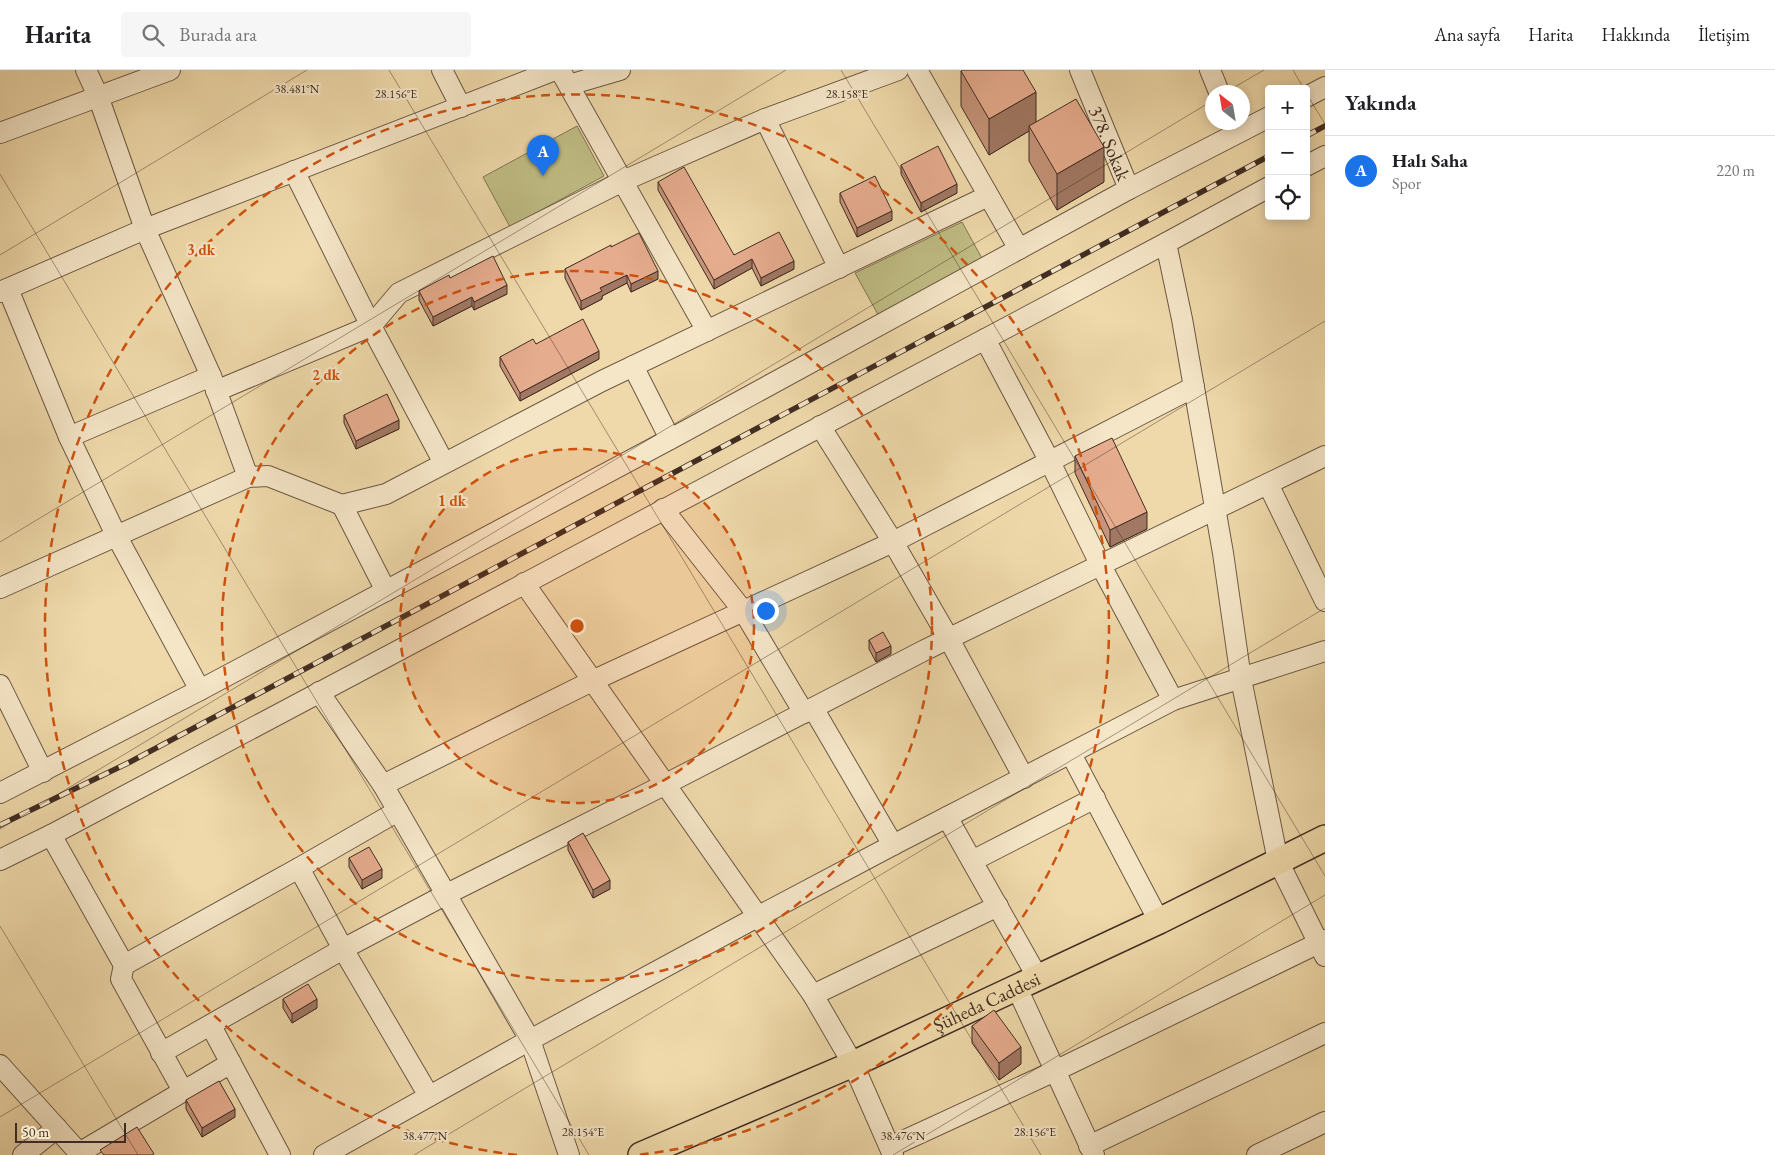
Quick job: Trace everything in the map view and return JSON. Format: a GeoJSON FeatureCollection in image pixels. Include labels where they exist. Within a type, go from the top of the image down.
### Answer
{"type":"FeatureCollection","features":[{"type":"Feature","properties":{"kind":"main road","name":"Şüheda Caddesi"},"geometry":{"type":"LineString","coordinates":[[642,1155],[853,1064],[1028,983],[1159,921],[1325,838]]}},
{"type":"Feature","properties":{"kind":"street"},"geometry":{"type":"LineString","coordinates":[[86,70],[98,96],[145,229],[213,384],[248,477]]}},
{"type":"Feature","properties":{"kind":"street"},"geometry":{"type":"LineString","coordinates":[[0,133],[170,70]]}},
{"type":"Feature","properties":{"kind":"street"},"geometry":{"type":"LineString","coordinates":[[442,70],[461,107]]}},
{"type":"Feature","properties":{"kind":"street"},"geometry":{"type":"LineString","coordinates":[[200,690],[116,535],[69,437],[4,290],[145,229],[555,70]]}},
{"type":"Feature","properties":{"kind":"street"},"geometry":{"type":"LineString","coordinates":[[620,70],[564,78],[707,331]]}},
{"type":"Feature","properties":{"kind":"street"},"geometry":{"type":"LineString","coordinates":[[69,437],[371,326],[399,293],[623,181],[765,120],[898,70]]}},
{"type":"Feature","properties":{"kind":"street"},"geometry":{"type":"LineString","coordinates":[[917,70],[1019,249]]}},
{"type":"Feature","properties":{"kind":"street","name":"378. Sokak"},"geometry":{"type":"LineString","coordinates":[[1080,70],[1129,189]]}},
{"type":"Feature","properties":{"kind":"street"},"geometry":{"type":"LineString","coordinates":[[1210,70],[1216,85]]}},
{"type":"Feature","properties":{"kind":"street"},"geometry":{"type":"LineString","coordinates":[[1310,95],[1325,87]]}},
{"type":"Feature","properties":{"kind":"street"},"geometry":{"type":"LineString","coordinates":[[1250,124],[1265,118]]}},
{"type":"Feature","properties":{"kind":"street"},"geometry":{"type":"LineString","coordinates":[[765,120],[839,268]]}},
{"type":"Feature","properties":{"kind":"street"},"geometry":{"type":"LineString","coordinates":[[0,793],[200,690],[670,439],[1129,189],[1232,130]]}},
{"type":"Feature","properties":{"kind":"street"},"geometry":{"type":"LineString","coordinates":[[1310,164],[1325,156]]}},
{"type":"Feature","properties":{"kind":"street"},"geometry":{"type":"LineString","coordinates":[[294,172],[371,326],[444,463]]}},
{"type":"Feature","properties":{"kind":"street"},"geometry":{"type":"LineString","coordinates":[[0,860],[51,835],[1265,189]]}},
{"type":"Feature","properties":{"kind":"street"},"geometry":{"type":"LineString","coordinates":[[0,588],[248,477],[268,476],[342,505],[386,494],[633,366],[988,196]]}},
{"type":"Feature","properties":{"kind":"street"},"geometry":{"type":"LineString","coordinates":[[524,582],[813,995],[853,1064],[892,1151],[1055,1071],[1323,946],[1278,861],[1242,679],[1216,510],[1166,243]]}},
{"type":"Feature","properties":{"kind":"street"},"geometry":{"type":"LineString","coordinates":[[985,339],[1050,462],[1101,566],[1174,700]]}},
{"type":"Feature","properties":{"kind":"street"},"geometry":{"type":"LineString","coordinates":[[633,366],[670,439]]}},
{"type":"Feature","properties":{"kind":"street"},"geometry":{"type":"LineString","coordinates":[[383,785],[592,681],[893,542],[1194,387]]}},
{"type":"Feature","properties":{"kind":"street"},"geometry":{"type":"LineString","coordinates":[[820,426],[893,542],[949,639],[1024,778]]}},
{"type":"Feature","properties":{"kind":"street"},"geometry":{"type":"LineString","coordinates":[[162,1053],[343,949],[445,895],[949,639],[1325,456]]}},
{"type":"Feature","properties":{"kind":"street"},"geometry":{"type":"LineString","coordinates":[[1268,484],[1325,601]]}},
{"type":"Feature","properties":{"kind":"street"},"geometry":{"type":"LineString","coordinates":[[342,505],[386,591]]}},
{"type":"Feature","properties":{"kind":"street"},"geometry":{"type":"LineString","coordinates":[[663,509],[744,612],[893,845]]}},
{"type":"Feature","properties":{"kind":"street"},"geometry":{"type":"LineString","coordinates":[[324,1155],[530,1040],[757,917],[1174,700],[1325,651]]}},
{"type":"Feature","properties":{"kind":"street"},"geometry":{"type":"LineString","coordinates":[[0,686],[43,772]]}},
{"type":"Feature","properties":{"kind":"street"},"geometry":{"type":"LineString","coordinates":[[319,692],[383,785],[530,1040],[568,1155]]}},
{"type":"Feature","properties":{"kind":"street"},"geometry":{"type":"LineString","coordinates":[[1071,754],[1159,921]]}},
{"type":"Feature","properties":{"kind":"street"},"geometry":{"type":"LineString","coordinates":[[972,861],[1095,798]]}},
{"type":"Feature","properties":{"kind":"street"},"geometry":{"type":"LineString","coordinates":[[124,965],[398,811]]}},
{"type":"Feature","properties":{"kind":"street"},"geometry":{"type":"LineString","coordinates":[[947,817],[998,906],[1028,983],[1055,1071],[1091,1150],[1325,1033]]}},
{"type":"Feature","properties":{"kind":"street"},"geometry":{"type":"LineString","coordinates":[[51,835],[124,965],[121,979],[183,1091]]}},
{"type":"Feature","properties":{"kind":"street"},"geometry":{"type":"LineString","coordinates":[[299,868],[343,949],[429,1096]]}},
{"type":"Feature","properties":{"kind":"street"},"geometry":{"type":"LineString","coordinates":[[813,995],[998,906]]}},
{"type":"Feature","properties":{"kind":"street"},"geometry":{"type":"LineString","coordinates":[[212,1026],[280,1155]]}},
{"type":"Feature","properties":{"kind":"street"},"geometry":{"type":"LineString","coordinates":[[0,1065],[80,1154],[231,1062]]}},
{"type":"Feature","properties":{"kind":"street"},"geometry":{"type":"LineString","coordinates":[[1257,1155],[1325,1122]]}},
{"type":"Feature","properties":{"kind":"street"},"geometry":{"type":"LineString","coordinates":[[23,1155],[57,1128]]}},
{"type":"Feature","properties":{"kind":"shaded area"},"geometry":{"type":"Polygon","coordinates":[[[577,126],[604,176],[510,227],[483,177],[577,126]]]}},
{"type":"Feature","properties":{"kind":"shaded area"},"geometry":{"type":"Polygon","coordinates":[[[962,222],[984,262],[881,320],[855,273],[962,222]]]}},
{"type":"Feature","properties":{"kind":"building"},"geometry":{"type":"Polygon","coordinates":[[[1023,70],[1036,92],[989,119],[961,71],[1023,70]]]}},
{"type":"Feature","properties":{"kind":"building"},"geometry":{"type":"Polygon","coordinates":[[[1076,99],[1104,147],[1057,174],[1029,126],[1076,99]]]}},
{"type":"Feature","properties":{"kind":"building"},"geometry":{"type":"Polygon","coordinates":[[[938,146],[957,184],[921,203],[901,165],[938,146]]]}},
{"type":"Feature","properties":{"kind":"building"},"geometry":{"type":"Polygon","coordinates":[[[684,167],[734,255],[779,232],[794,261],[761,278],[752,259],[714,280],[658,182],[684,167]]]}},
{"type":"Feature","properties":{"kind":"building"},"geometry":{"type":"Polygon","coordinates":[[[875,176],[892,211],[857,228],[840,193],[875,176]]]}},
{"type":"Feature","properties":{"kind":"building"},"geometry":{"type":"Polygon","coordinates":[[[639,233],[658,271],[631,284],[627,275],[600,288],[602,291],[581,301],[565,269],[639,233]]]}},
{"type":"Feature","properties":{"kind":"building"},"geometry":{"type":"Polygon","coordinates":[[[493,256],[507,285],[474,302],[472,297],[433,317],[419,291],[449,275],[450,278],[493,256]]]}},
{"type":"Feature","properties":{"kind":"building"},"geometry":{"type":"Polygon","coordinates":[[[583,319],[599,351],[520,393],[500,357],[533,339],[536,344],[583,319]]]}},
{"type":"Feature","properties":{"kind":"building"},"geometry":{"type":"Polygon","coordinates":[[[387,394],[399,420],[356,441],[344,415],[387,394]]]}},
{"type":"Feature","properties":{"kind":"building"},"geometry":{"type":"Polygon","coordinates":[[[1112,438],[1147,512],[1110,530],[1075,456],[1112,438]]]}},
{"type":"Feature","properties":{"kind":"building"},"geometry":{"type":"Polygon","coordinates":[[[883,632],[891,646],[876,653],[869,640],[883,632]]]}},
{"type":"Feature","properties":{"kind":"building"},"geometry":{"type":"Polygon","coordinates":[[[583,833],[610,880],[593,890],[568,842],[583,833]]]}},
{"type":"Feature","properties":{"kind":"building"},"geometry":{"type":"Polygon","coordinates":[[[369,847],[382,869],[362,880],[349,858],[369,847]]]}},
{"type":"Feature","properties":{"kind":"building"},"geometry":{"type":"Polygon","coordinates":[[[308,984],[317,999],[292,1014],[283,999],[308,984]]]}},
{"type":"Feature","properties":{"kind":"building"},"geometry":{"type":"Polygon","coordinates":[[[994,1010],[1021,1047],[999,1063],[972,1026],[994,1010]]]}},
{"type":"Feature","properties":{"kind":"building"},"geometry":{"type":"Polygon","coordinates":[[[219,1081],[235,1109],[202,1128],[186,1100],[219,1081]]]}},
{"type":"Feature","properties":{"kind":"building"},"geometry":{"type":"Polygon","coordinates":[[[137,1127],[154,1154],[104,1155],[100,1150],[137,1127]]]}},
{"type":"Feature","properties":{"kind":"railway"},"geometry":{"type":"LineString","coordinates":[[1310,134],[1325,126]]}},
{"type":"Feature","properties":{"kind":"railway"},"geometry":{"type":"LineString","coordinates":[[0,825],[130,762],[1265,158]]}},
{"type":"Feature","properties":{"kind":"place","name":"Halı Saha"},"geometry":{"type":"Point","coordinates":[543,176]}}]}
